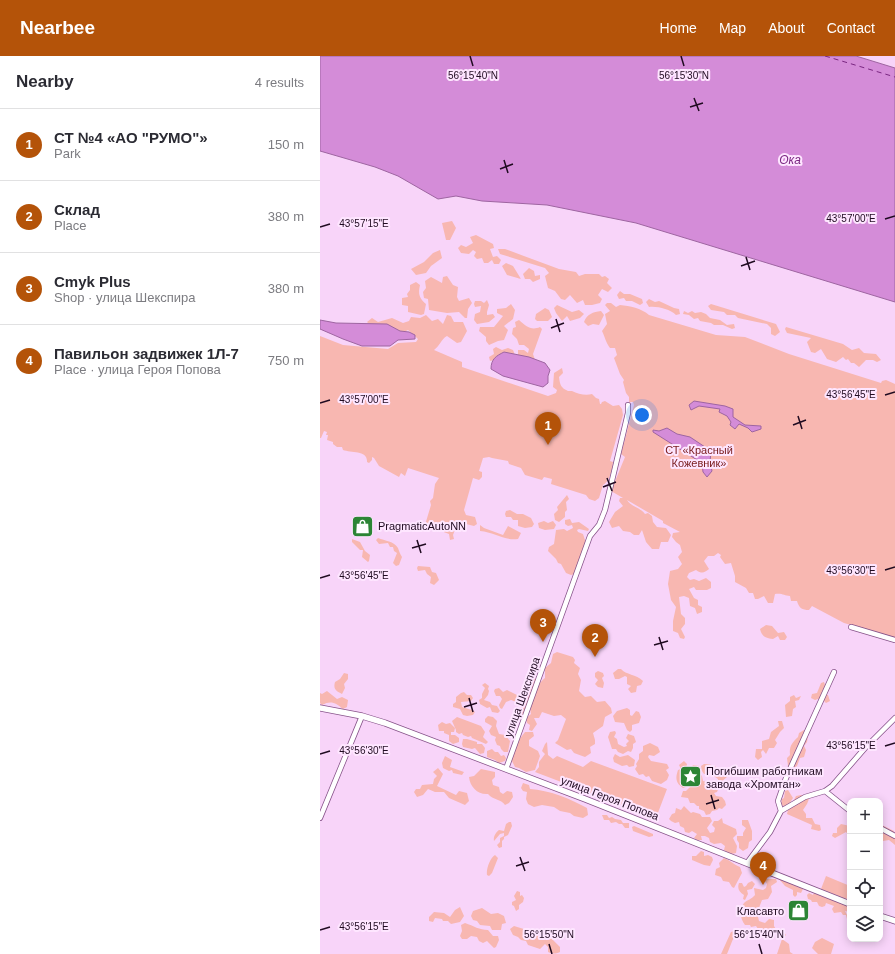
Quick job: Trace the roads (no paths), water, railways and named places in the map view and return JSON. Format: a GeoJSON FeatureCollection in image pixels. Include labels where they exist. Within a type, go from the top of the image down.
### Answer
{"type":"FeatureCollection","features":[{"type":"Feature","properties":{"kind":"street","name":"улица Шекспира"},"geometry":{"type":"LineString","coordinates":[[506,769],[590,536],[599,525],[605,510],[628,413],[628,405]]}},
{"type":"Feature","properties":{"kind":"street"},"geometry":{"type":"LineString","coordinates":[[851,627],[895,640]]}},
{"type":"Feature","properties":{"kind":"street"},"geometry":{"type":"LineString","coordinates":[[781,811],[778,801],[786,778],[834,672]]}},
{"type":"Feature","properties":{"kind":"street","name":"улица Героя Попова"},"geometry":{"type":"LineString","coordinates":[[320,708],[362,716],[385,723],[847,903]]}},
{"type":"Feature","properties":{"kind":"street"},"geometry":{"type":"LineString","coordinates":[[320,818],[362,716]]}},
{"type":"Feature","properties":{"kind":"street"},"geometry":{"type":"LineString","coordinates":[[747,863],[770,832],[781,811],[805,797],[825,791],[832,786],[895,718]]}},
{"type":"Feature","properties":{"kind":"street"},"geometry":{"type":"LineString","coordinates":[[825,791],[847,809]]}},
{"type":"Feature","properties":{"kind":"street"},"geometry":{"type":"LineString","coordinates":[[883,830],[895,836]]}},
{"type":"Feature","properties":{"kind":"street"},"geometry":{"type":"LineString","coordinates":[[883,917],[895,921]]}},
{"type":"Feature","properties":{"kind":"water","name":"Ока"},"geometry":{"type":"Polygon","coordinates":[[[320,56],[856,56],[895,68],[895,302],[636,223],[547,205],[482,201],[456,196],[438,199],[398,176],[375,167],[320,151],[320,56]]]}},
{"type":"Feature","properties":{"kind":"water"},"geometry":{"type":"Polygon","coordinates":[[[320,320],[336,323],[387,324],[400,331],[409,332],[415,335],[415,339],[398,340],[390,346],[362,346],[320,329],[320,320]]]}},
{"type":"Feature","properties":{"kind":"water"},"geometry":{"type":"Polygon","coordinates":[[[504,352],[529,357],[545,363],[550,370],[548,383],[543,387],[503,376],[491,369],[494,358],[504,352]]]}},
{"type":"Feature","properties":{"kind":"water"},"geometry":{"type":"Polygon","coordinates":[[[694,401],[725,406],[733,409],[733,417],[745,425],[761,426],[761,429],[752,432],[748,428],[739,424],[735,429],[730,425],[731,422],[727,416],[719,412],[720,409],[699,406],[691,410],[689,405],[694,401]]]}},
{"type":"Feature","properties":{"kind":"water"},"geometry":{"type":"Polygon","coordinates":[[[667,428],[677,434],[690,437],[711,451],[710,462],[712,471],[707,477],[703,472],[702,463],[653,432],[653,430],[659,431],[667,428]]]}},
{"type":"Feature","properties":{"kind":"place","name":"СТ №4 «АО \"РУМО\"»"},"geometry":{"type":"Point","coordinates":[548,445]}},
{"type":"Feature","properties":{"kind":"place","name":"PragmaticAutoNN"},"geometry":{"type":"Point","coordinates":[362,526]}},
{"type":"Feature","properties":{"kind":"place","name":"Cmyk Plus"},"geometry":{"type":"Point","coordinates":[543,642]}},
{"type":"Feature","properties":{"kind":"place","name":"Склад"},"geometry":{"type":"Point","coordinates":[595,657]}},
{"type":"Feature","properties":{"kind":"place","name":"Погибшим работникам завода «Хромтан»"},"geometry":{"type":"Point","coordinates":[690,777]}},
{"type":"Feature","properties":{"kind":"place","name":"Павильон задвижек 1Л-7"},"geometry":{"type":"Point","coordinates":[763,885]}},
{"type":"Feature","properties":{"kind":"place","name":"Класавто"},"geometry":{"type":"Point","coordinates":[799,911]}},
{"type":"Feature","properties":{"kind":"park label","name":"СТ «Красный Кожевник»"},"geometry":{"type":"Point","coordinates":[699,456]}}]}
